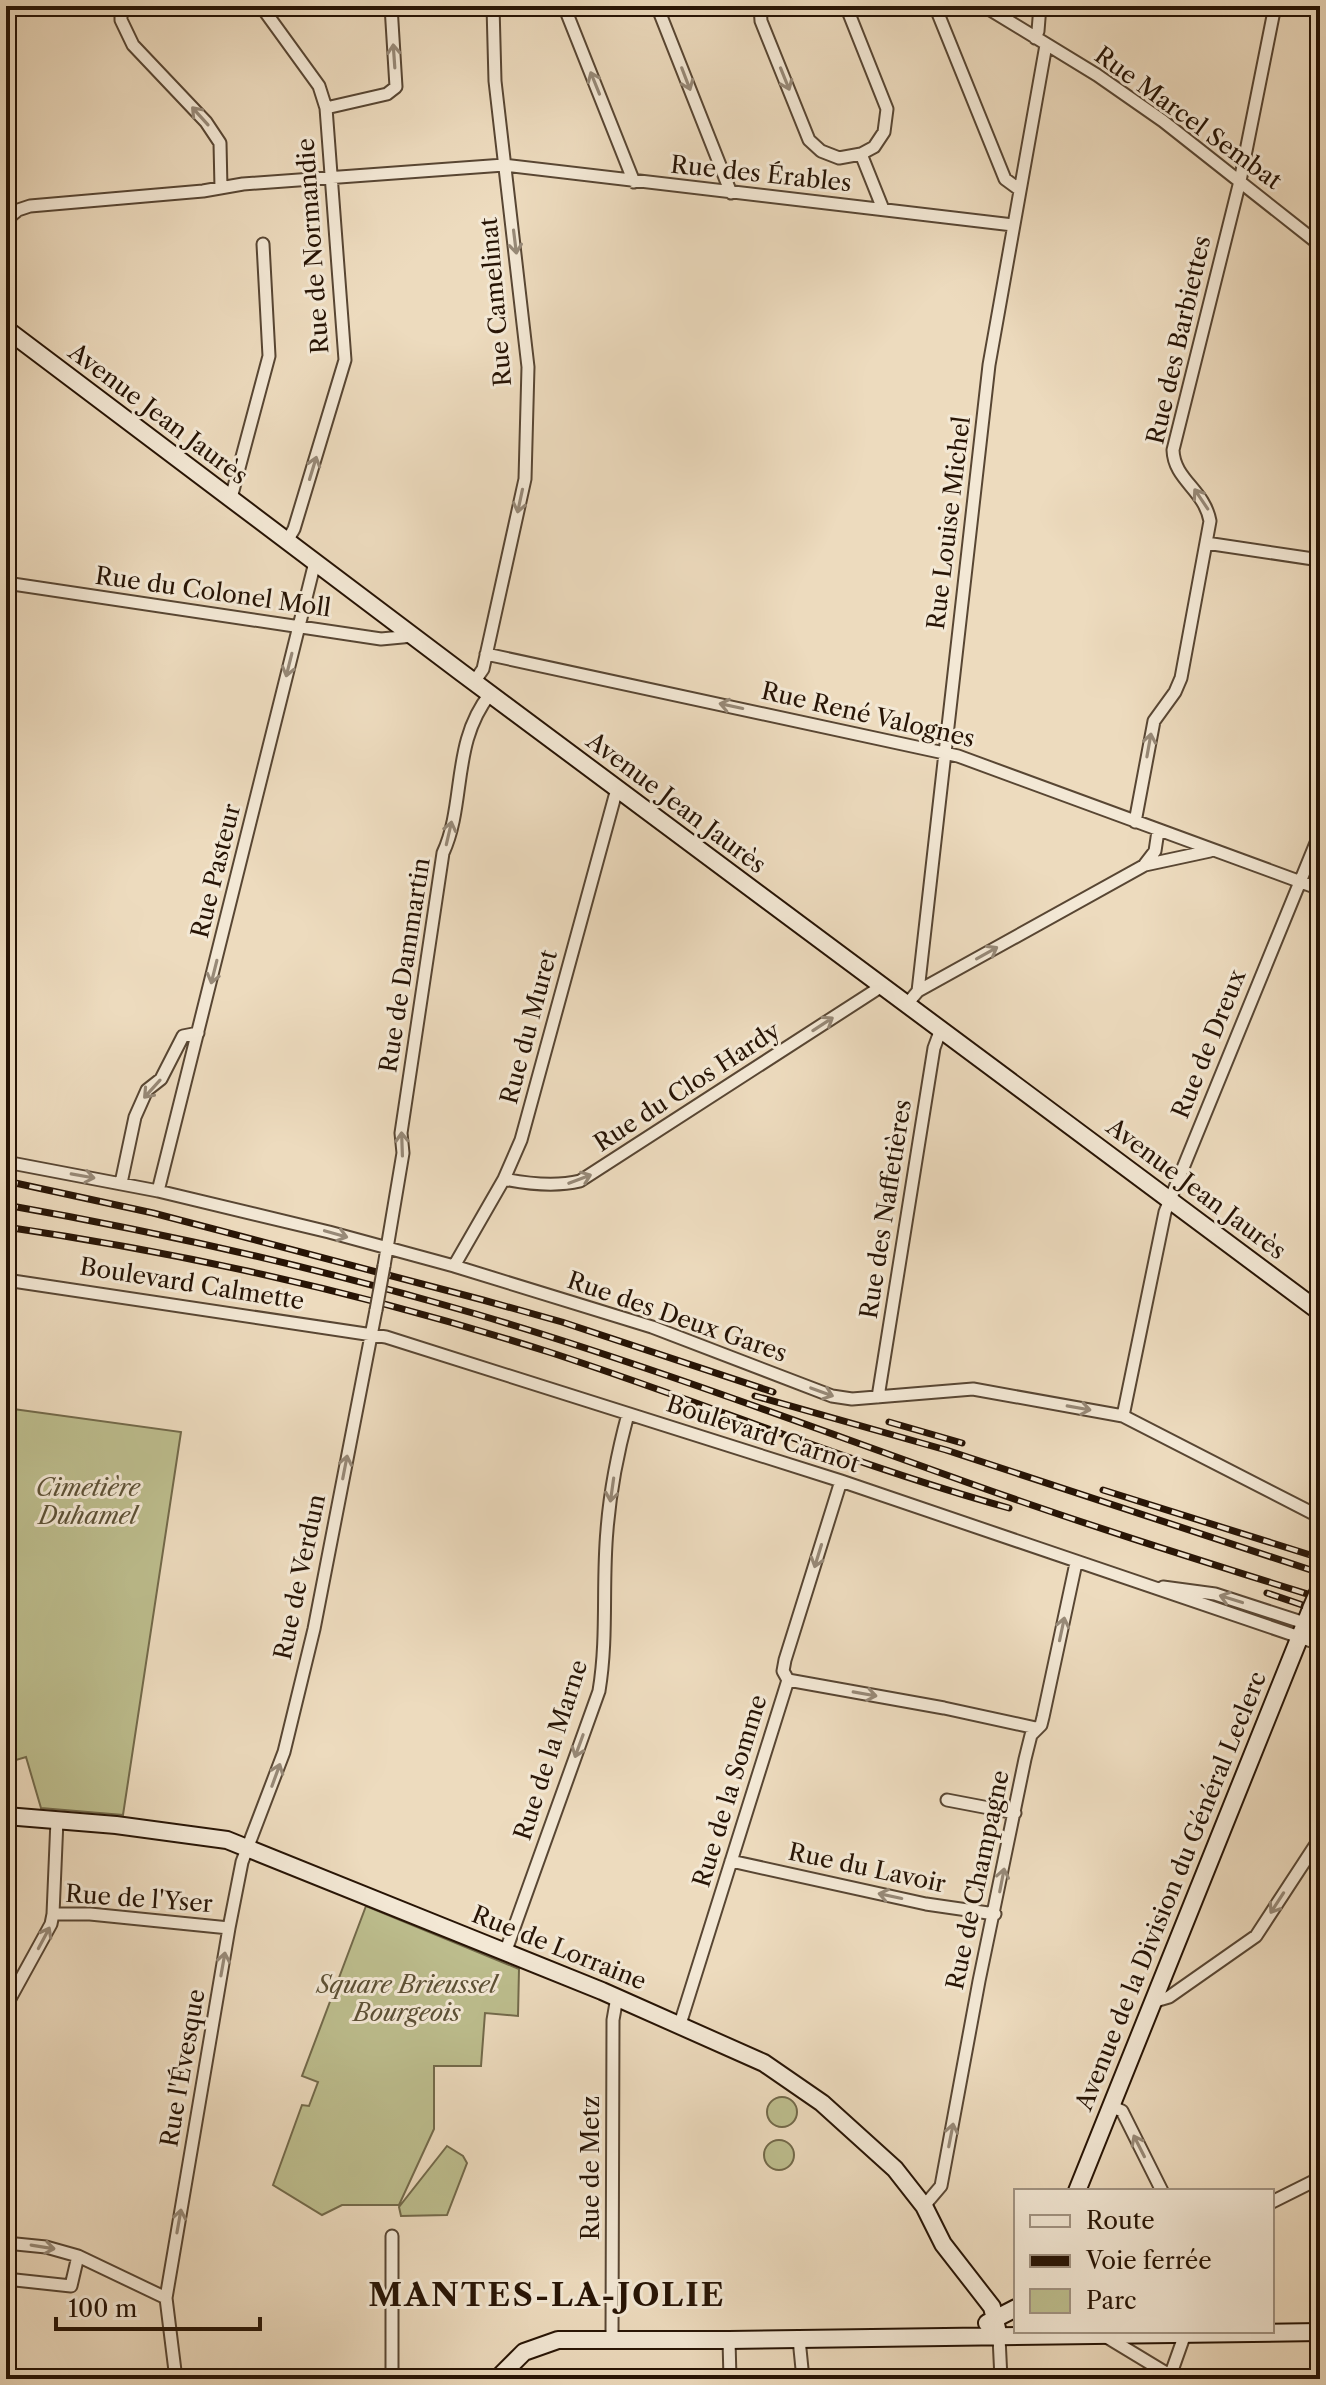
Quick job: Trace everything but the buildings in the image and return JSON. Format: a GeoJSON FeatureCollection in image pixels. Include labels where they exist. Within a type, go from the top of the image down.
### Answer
{"type":"FeatureCollection","features":[{"type":"Feature","properties":{"kind":"main road","name":"Avenue Jean Jaurès"},"geometry":{"type":"LineString","coordinates":[[8,333],[1320,1312]]}},
{"type":"Feature","properties":{"kind":"main road","name":"Avenue de la Division du Général Leclerc"},"geometry":{"type":"LineString","coordinates":[[1078,2189],[1309,1624],[1320,1588]]}},
{"type":"Feature","properties":{"kind":"main road","name":"Rue de Lorraine"},"geometry":{"type":"LineString","coordinates":[[6,1816],[227,1840],[617,1997],[764,2063],[806,2091],[875,2148],[895,2169],[924,2206],[943,2244],[1002,2311],[999,2337]]}},
{"type":"Feature","properties":{"kind":"main road"},"geometry":{"type":"LineString","coordinates":[[961,2337],[1002,2311]]}},
{"type":"Feature","properties":{"kind":"main road"},"geometry":{"type":"LineString","coordinates":[[1274,2333],[1320,2332]]}},
{"type":"Feature","properties":{"kind":"main road"},"geometry":{"type":"LineString","coordinates":[[497,2379],[524,2352],[558,2340],[1252,2333]]}},
{"type":"Feature","properties":{"kind":"street"},"geometry":{"type":"LineString","coordinates":[[121,6],[121,20],[133,45],[206,122],[220,143],[221,188]]}},
{"type":"Feature","properties":{"kind":"street","name":"Rue de Normandie"},"geometry":{"type":"LineString","coordinates":[[261,6],[319,86],[326,108],[345,360],[294,529],[287,541]]}},
{"type":"Feature","properties":{"kind":"street"},"geometry":{"type":"LineString","coordinates":[[326,108],[387,94],[396,87],[391,6]]}},
{"type":"Feature","properties":{"kind":"street","name":"Rue Camelinat"},"geometry":{"type":"LineString","coordinates":[[474,682],[483,672],[525,479],[528,367],[495,81],[493,6]]}},
{"type":"Feature","properties":{"kind":"street"},"geometry":{"type":"LineString","coordinates":[[564,6],[634,182]]}},
{"type":"Feature","properties":{"kind":"street"},"geometry":{"type":"LineString","coordinates":[[657,6],[731,193]]}},
{"type":"Feature","properties":{"kind":"street"},"geometry":{"type":"LineString","coordinates":[[760,6],[761,21],[809,140],[821,151],[839,158],[861,154],[874,147],[884,132],[887,109],[846,6]]}},
{"type":"Feature","properties":{"kind":"street"},"geometry":{"type":"LineString","coordinates":[[935,6],[1005,179],[1020,190]]}},
{"type":"Feature","properties":{"kind":"street","name":"Rue Marcel Sembat"},"geometry":{"type":"LineString","coordinates":[[984,6],[1097,75],[1163,121],[1320,245]]}},
{"type":"Feature","properties":{"kind":"street"},"geometry":{"type":"LineString","coordinates":[[1035,38],[1040,6]]}},
{"type":"Feature","properties":{"kind":"street","name":"Rue des Barbiettes"},"geometry":{"type":"LineString","coordinates":[[1135,822],[1154,721],[1181,678],[1210,521],[1207,506],[1173,463],[1173,450],[1240,181],[1275,6]]}},
{"type":"Feature","properties":{"kind":"street","name":"Rue Louise Michel"},"geometry":{"type":"LineString","coordinates":[[918,991],[989,365],[1046,45]]}},
{"type":"Feature","properties":{"kind":"street"},"geometry":{"type":"LineString","coordinates":[[861,154],[883,209]]}},
{"type":"Feature","properties":{"kind":"street","name":"Rue des Érables"},"geometry":{"type":"LineString","coordinates":[[6,220],[18,210],[30,206],[330,177],[504,165],[1013,225]]}},
{"type":"Feature","properties":{"kind":"street"},"geometry":{"type":"LineString","coordinates":[[231,498],[269,356],[263,244]]}},
{"type":"Feature","properties":{"kind":"street"},"geometry":{"type":"LineString","coordinates":[[1206,543],[1320,560]]}},
{"type":"Feature","properties":{"kind":"street","name":"Rue Pasteur"},"geometry":{"type":"LineString","coordinates":[[158,1191],[315,562]]}},
{"type":"Feature","properties":{"kind":"street","name":"Rue du Colonel Moll"},"geometry":{"type":"LineString","coordinates":[[6,583],[381,639],[413,636]]}},
{"type":"Feature","properties":{"kind":"street","name":"Rue René Valognes"},"geometry":{"type":"LineString","coordinates":[[486,654],[944,752],[1320,889]]}},
{"type":"Feature","properties":{"kind":"street","name":"Rue de Dammartin"},"geometry":{"type":"LineString","coordinates":[[384,1266],[403,1153],[401,1133],[443,853],[449,839],[458,774],[475,714],[490,694]]}},
{"type":"Feature","properties":{"kind":"street","name":"Rue du Muret"},"geometry":{"type":"LineString","coordinates":[[454,1266],[504,1179],[521,1140],[619,790]]}},
{"type":"Feature","properties":{"kind":"street"},"geometry":{"type":"LineString","coordinates":[[1145,865],[1158,844],[1158,831]]}},
{"type":"Feature","properties":{"kind":"street","name":"Rue de Dreux"},"geometry":{"type":"LineString","coordinates":[[1123,1416],[1162,1224],[1170,1200],[1320,833]]}},
{"type":"Feature","properties":{"kind":"street"},"geometry":{"type":"LineString","coordinates":[[907,1004],[918,991],[1145,865],[1210,851]]}},
{"type":"Feature","properties":{"kind":"street","name":"Rue du Clos Hardy"},"geometry":{"type":"LineString","coordinates":[[504,1179],[565,1185],[580,1181],[882,986]]}},
{"type":"Feature","properties":{"kind":"street","name":"Rue des Naffetières"},"geometry":{"type":"LineString","coordinates":[[878,1397],[934,1048],[941,1029]]}},
{"type":"Feature","properties":{"kind":"street"},"geometry":{"type":"LineString","coordinates":[[121,1183],[135,1117],[147,1090],[161,1079],[183,1036],[198,1033]]}},
{"type":"Feature","properties":{"kind":"street","name":"Rue des Deux Gares"},"geometry":{"type":"LineString","coordinates":[[6,1162],[158,1191],[454,1266],[652,1327],[832,1396],[852,1399],[973,1389],[1123,1416],[1320,1517]]}},
{"type":"Feature","properties":{"kind":"street","name":"Rue de Verdun"},"geometry":{"type":"LineString","coordinates":[[248,1848],[284,1752],[306,1660],[384,1266]]}},
{"type":"Feature","properties":{"kind":"street","name":"Boulevard Calmette"},"geometry":{"type":"LineString","coordinates":[[6,1280],[371,1335]]}},
{"type":"Feature","properties":{"kind":"street","name":"Boulevard Carnot"},"geometry":{"type":"LineString","coordinates":[[371,1335],[841,1481],[1140,1584],[1309,1624],[1320,1644]]}},
{"type":"Feature","properties":{"kind":"street","name":"Rue de la Marne"},"geometry":{"type":"LineString","coordinates":[[505,1953],[599,1691],[605,1654],[607,1530],[616,1466],[628,1414]]}},
{"type":"Feature","properties":{"kind":"street","name":"Rue de la Somme"},"geometry":{"type":"LineString","coordinates":[[680,2024],[788,1680],[783,1671],[785,1660],[841,1481]]}},
{"type":"Feature","properties":{"kind":"street","name":"Rue de Champagne"},"geometry":{"type":"LineString","coordinates":[[924,2206],[941,2186],[1025,1759],[1031,1735],[1041,1725],[1076,1563]]}},
{"type":"Feature","properties":{"kind":"street"},"geometry":{"type":"LineString","coordinates":[[788,1680],[1036,1728]]}},
{"type":"Feature","properties":{"kind":"street"},"geometry":{"type":"LineString","coordinates":[[947,1800],[1015,1813]]}},
{"type":"Feature","properties":{"kind":"street"},"geometry":{"type":"LineString","coordinates":[[53,1914],[57,1820]]}},
{"type":"Feature","properties":{"kind":"street"},"geometry":{"type":"LineString","coordinates":[[1152,2002],[1169,1997],[1256,1936],[1320,1838]]}},
{"type":"Feature","properties":{"kind":"street","name":"Rue l'Évesque"},"geometry":{"type":"LineString","coordinates":[[176,2379],[166,2298],[229,1928],[242,1862],[248,1848]]}},
{"type":"Feature","properties":{"kind":"street","name":"Rue du Lavoir"},"geometry":{"type":"LineString","coordinates":[[731,1861],[926,1904],[995,1914]]}},
{"type":"Feature","properties":{"kind":"street","name":"Rue de l'Yser"},"geometry":{"type":"LineString","coordinates":[[6,2006],[51,1924],[53,1914],[90,1914],[229,1928]]}},
{"type":"Feature","properties":{"kind":"street","name":"Rue de Metz"},"geometry":{"type":"LineString","coordinates":[[612,2339],[613,2020],[617,1997]]}},
{"type":"Feature","properties":{"kind":"street"},"geometry":{"type":"LineString","coordinates":[[1111,2106],[1122,2111],[1161,2189]]}},
{"type":"Feature","properties":{"kind":"street"},"geometry":{"type":"LineString","coordinates":[[1274,2201],[1320,2178]]}},
{"type":"Feature","properties":{"kind":"street"},"geometry":{"type":"LineString","coordinates":[[392,2236],[398,2253],[392,2379]]}},
{"type":"Feature","properties":{"kind":"street"},"geometry":{"type":"LineString","coordinates":[[6,2243],[46,2247],[78,2256],[166,2298]]}},
{"type":"Feature","properties":{"kind":"street"},"geometry":{"type":"LineString","coordinates":[[6,2279],[71,2286],[78,2256]]}},
{"type":"Feature","properties":{"kind":"street"},"geometry":{"type":"LineString","coordinates":[[1091,2334],[1172,2378],[1185,2334]]}},
{"type":"Feature","properties":{"kind":"street"},"geometry":{"type":"LineString","coordinates":[[999,2337],[1001,2379]]}},
{"type":"Feature","properties":{"kind":"street"},"geometry":{"type":"LineString","coordinates":[[799,2339],[803,2379]]}},
{"type":"Feature","properties":{"kind":"street"},"geometry":{"type":"LineString","coordinates":[[729,2340],[730,2379]]}},
{"type":"Feature","properties":{"kind":"green space","name":"Cimetière Duhamel"},"geometry":{"type":"Polygon","coordinates":[[[6,1408],[181,1432],[123,1815],[41,1808],[26,1757],[6,1763],[6,1408]]]}},
{"type":"Feature","properties":{"kind":"green space","name":"Square Brieussel Bourgeois"},"geometry":{"type":"Polygon","coordinates":[[[366,1906],[519,1969],[518,2016],[485,2013],[481,2066],[434,2066],[434,2129],[399,2205],[342,2205],[322,2215],[273,2185],[302,2105],[309,2106],[318,2082],[302,2076],[366,1906]]]}},
{"type":"Feature","properties":{"kind":"green space"},"geometry":{"type":"Polygon","coordinates":[[[782,2097],[793,2101],[797,2112],[793,2123],[782,2127],[771,2123],[767,2112],[771,2101],[782,2097]]]}},
{"type":"Feature","properties":{"kind":"green space"},"geometry":{"type":"Polygon","coordinates":[[[779,2140],[790,2144],[794,2155],[790,2166],[779,2170],[768,2166],[764,2155],[768,2144],[779,2140]]]}},
{"type":"Feature","properties":{"kind":"green space"},"geometry":{"type":"Polygon","coordinates":[[[447,2146],[463,2156],[467,2163],[447,2215],[401,2216],[399,2207],[447,2146]]]}},
{"type":"Feature","properties":{"kind":"railway"},"geometry":{"type":"LineString","coordinates":[[6,1181],[153,1213],[483,1300],[562,1322],[773,1392]]}},
{"type":"Feature","properties":{"kind":"railway"},"geometry":{"type":"LineString","coordinates":[[6,1205],[243,1253],[476,1314],[661,1373],[1054,1513],[1320,1598]]}},
{"type":"Feature","properties":{"kind":"railway"},"geometry":{"type":"LineString","coordinates":[[6,1227],[213,1264],[418,1313],[552,1353],[894,1473],[1009,1508]]}},
{"type":"Feature","properties":{"kind":"railway"},"geometry":{"type":"LineString","coordinates":[[755,1396],[946,1450],[1320,1573]]}},
{"type":"Feature","properties":{"kind":"railway"},"geometry":{"type":"LineString","coordinates":[[889,1422],[962,1443]]}},
{"type":"Feature","properties":{"kind":"railway"},"geometry":{"type":"LineString","coordinates":[[1103,1490],[1320,1558]]}},
{"type":"Feature","properties":{"kind":"railway"},"geometry":{"type":"LineString","coordinates":[[1267,1593],[1320,1611]]}},
{"type":"Feature","properties":{"kind":"district","name":"MANTES-LA-JOLIE"},"geometry":{"type":"Point","coordinates":[547,2295]}}]}
